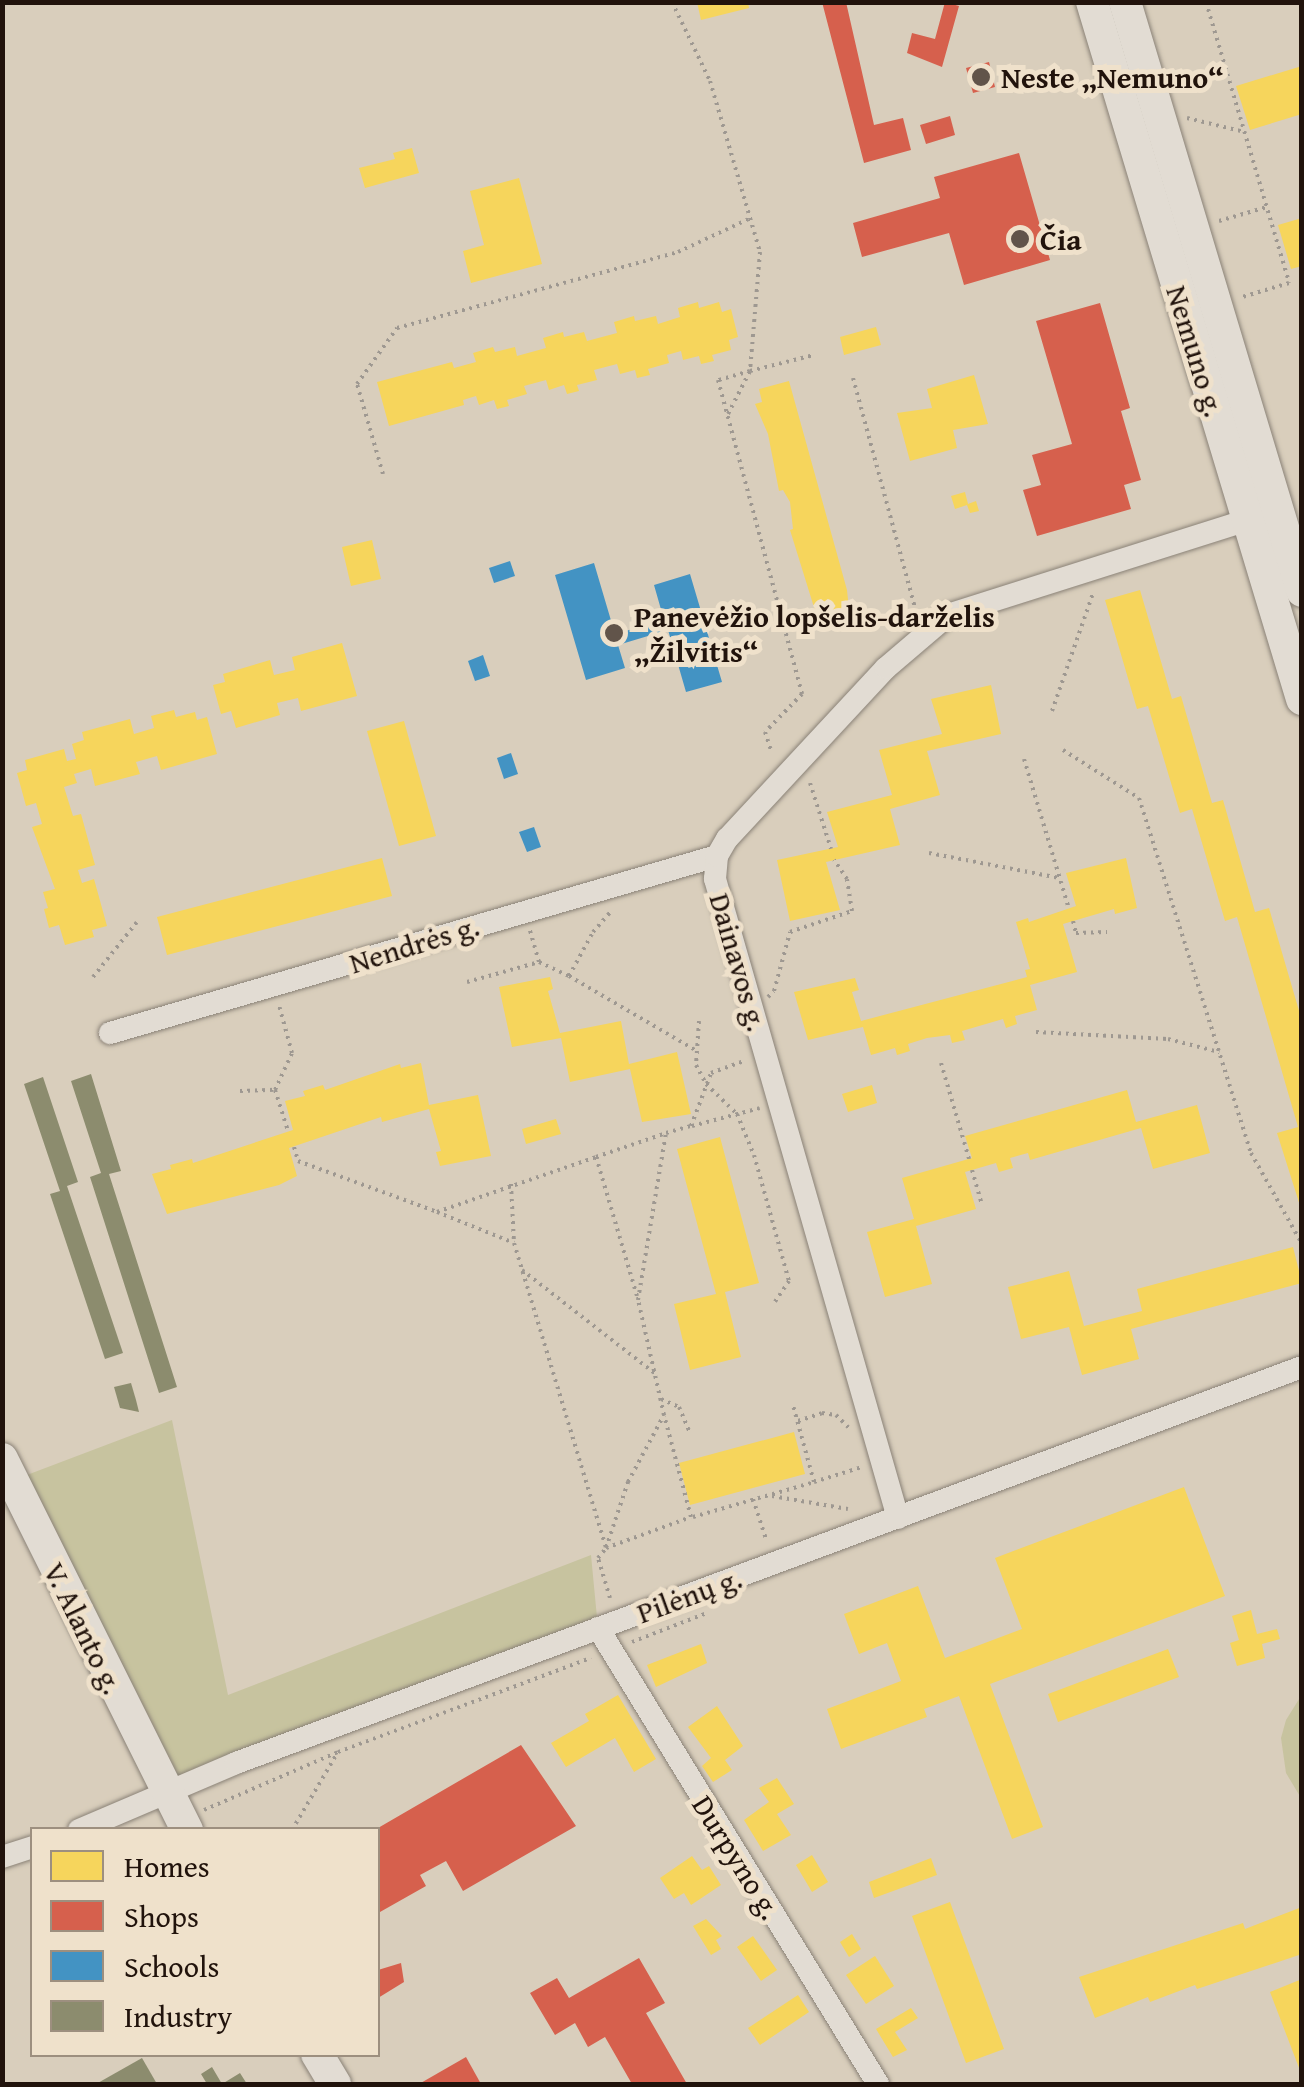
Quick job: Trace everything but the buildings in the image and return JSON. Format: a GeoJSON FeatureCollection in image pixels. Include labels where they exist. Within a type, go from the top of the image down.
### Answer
{"type":"FeatureCollection","features":[{"type":"Feature","properties":{"kind":"main road","name":"Nemuno g."},"geometry":{"type":"LineString","coordinates":[[1092,2],[1302,698]]}},
{"type":"Feature","properties":{"kind":"main road","name":"Nemuno g."},"geometry":{"type":"LineString","coordinates":[[1125,2],[1302,591]]}},
{"type":"Feature","properties":{"kind":"main road","name":"V. Alanto g."},"geometry":{"type":"LineString","coordinates":[[2,1459],[179,1815]]}},
{"type":"Feature","properties":{"kind":"main road"},"geometry":{"type":"LineString","coordinates":[[319,2057],[335,2084]]}},
{"type":"Feature","properties":{"kind":"street","name":"Dainavos g."},"geometry":{"type":"LineString","coordinates":[[898,1518],[715,878],[717,856],[727,839],[927,630],[972,604],[1247,520]]}},
{"type":"Feature","properties":{"kind":"street","name":"Nendrės g."},"geometry":{"type":"LineString","coordinates":[[110,1032],[717,856]]}},
{"type":"Feature","properties":{"kind":"street","name":"Pilėnų g."},"geometry":{"type":"LineString","coordinates":[[99,1827],[179,1815],[251,1757],[1302,1368]]}},
{"type":"Feature","properties":{"kind":"street","name":"Durpyno g."},"geometry":{"type":"LineString","coordinates":[[598,1628],[878,2084]]}},
{"type":"Feature","properties":{"kind":"street"},"geometry":{"type":"LineString","coordinates":[[2,1857],[30,1848]]}},
{"type":"Feature","properties":{"kind":"path"},"geometry":{"type":"LineString","coordinates":[[672,2],[710,82],[760,252],[750,371],[728,414]]}},
{"type":"Feature","properties":{"kind":"path"},"geometry":{"type":"LineString","coordinates":[[1206,2],[1289,283],[1242,297]]}},
{"type":"Feature","properties":{"kind":"path"},"geometry":{"type":"LineString","coordinates":[[1178,84],[1226,69]]}},
{"type":"Feature","properties":{"kind":"path"},"geometry":{"type":"LineString","coordinates":[[1187,118],[1246,132]]}},
{"type":"Feature","properties":{"kind":"path"},"geometry":{"type":"LineString","coordinates":[[1219,222],[1267,208]]}},
{"type":"Feature","properties":{"kind":"path"},"geometry":{"type":"LineString","coordinates":[[382,474],[357,384],[397,328],[678,252],[751,218]]}},
{"type":"Feature","properties":{"kind":"path"},"geometry":{"type":"LineString","coordinates":[[772,753],[765,732],[802,694],[718,380],[814,355]]}},
{"type":"Feature","properties":{"kind":"path"},"geometry":{"type":"LineString","coordinates":[[854,378],[918,620]]}},
{"type":"Feature","properties":{"kind":"path"},"geometry":{"type":"LineString","coordinates":[[1052,712],[1103,564]]}},
{"type":"Feature","properties":{"kind":"path"},"geometry":{"type":"LineString","coordinates":[[1063,750],[1138,798],[1250,1152],[1302,1244]]}},
{"type":"Feature","properties":{"kind":"path"},"geometry":{"type":"LineString","coordinates":[[1024,758],[1069,908]]}},
{"type":"Feature","properties":{"kind":"path"},"geometry":{"type":"LineString","coordinates":[[807,774],[831,848]]}},
{"type":"Feature","properties":{"kind":"path"},"geometry":{"type":"LineString","coordinates":[[929,853],[1060,878]]}},
{"type":"Feature","properties":{"kind":"path"},"geometry":{"type":"LineString","coordinates":[[752,1010],[774,991],[790,932],[852,910],[847,879],[834,860]]}},
{"type":"Feature","properties":{"kind":"path"},"geometry":{"type":"LineString","coordinates":[[569,976],[593,932],[638,879]]}},
{"type":"Feature","properties":{"kind":"path"},"geometry":{"type":"LineString","coordinates":[[524,911],[539,962]]}},
{"type":"Feature","properties":{"kind":"path"},"geometry":{"type":"LineString","coordinates":[[1073,921],[1076,933],[1107,932]]}},
{"type":"Feature","properties":{"kind":"path"},"geometry":{"type":"LineString","coordinates":[[93,977],[136,922]]}},
{"type":"Feature","properties":{"kind":"path"},"geometry":{"type":"LineString","coordinates":[[467,982],[539,962],[697,1051]]}},
{"type":"Feature","properties":{"kind":"path"},"geometry":{"type":"LineString","coordinates":[[274,986],[292,1052],[275,1090],[288,1131]]}},
{"type":"Feature","properties":{"kind":"path"},"geometry":{"type":"LineString","coordinates":[[699,1021],[696,1065],[706,1084],[737,1114],[754,1156],[789,1281],[775,1302]]}},
{"type":"Feature","properties":{"kind":"path"},"geometry":{"type":"LineString","coordinates":[[1036,1032],[1168,1039],[1219,1052]]}},
{"type":"Feature","properties":{"kind":"path"},"geometry":{"type":"LineString","coordinates":[[692,1126],[710,1073],[765,1054]]}},
{"type":"Feature","properties":{"kind":"path"},"geometry":{"type":"LineString","coordinates":[[942,1062],[968,1159]]}},
{"type":"Feature","properties":{"kind":"path"},"geometry":{"type":"LineString","coordinates":[[240,1091],[275,1090]]}},
{"type":"Feature","properties":{"kind":"path"},"geometry":{"type":"LineString","coordinates":[[437,1212],[666,1133],[779,1103]]}},
{"type":"Feature","properties":{"kind":"path"},"geometry":{"type":"LineString","coordinates":[[638,1300],[666,1133]]}},
{"type":"Feature","properties":{"kind":"path"},"geometry":{"type":"LineString","coordinates":[[294,1147],[298,1161],[514,1243]]}},
{"type":"Feature","properties":{"kind":"path"},"geometry":{"type":"LineString","coordinates":[[596,1157],[638,1300],[691,1517]]}},
{"type":"Feature","properties":{"kind":"path"},"geometry":{"type":"LineString","coordinates":[[972,1170],[982,1206]]}},
{"type":"Feature","properties":{"kind":"path"},"geometry":{"type":"LineString","coordinates":[[511,1184],[514,1243],[606,1548]]}},
{"type":"Feature","properties":{"kind":"path"},"geometry":{"type":"LineString","coordinates":[[522,1270],[657,1375]]}},
{"type":"Feature","properties":{"kind":"path"},"geometry":{"type":"LineString","coordinates":[[661,1398],[679,1407],[689,1431]]}},
{"type":"Feature","properties":{"kind":"path"},"geometry":{"type":"LineString","coordinates":[[793,1405],[814,1482]]}},
{"type":"Feature","properties":{"kind":"path"},"geometry":{"type":"LineString","coordinates":[[798,1421],[822,1413],[836,1415],[854,1433]]}},
{"type":"Feature","properties":{"kind":"path"},"geometry":{"type":"LineString","coordinates":[[610,1598],[598,1558],[606,1548],[628,1482],[664,1415]]}},
{"type":"Feature","properties":{"kind":"path"},"geometry":{"type":"LineString","coordinates":[[606,1548],[691,1517],[864,1467],[859,1450]]}},
{"type":"Feature","properties":{"kind":"path"},"geometry":{"type":"LineString","coordinates":[[767,1496],[848,1509]]}},
{"type":"Feature","properties":{"kind":"path"},"geometry":{"type":"LineString","coordinates":[[753,1500],[766,1540]]}},
{"type":"Feature","properties":{"kind":"path"},"geometry":{"type":"LineString","coordinates":[[179,1815],[338,1752],[294,1827]]}},
{"type":"Feature","properties":{"kind":"shaded area"},"geometry":{"type":"Polygon","coordinates":[[[172,1420],[228,1695],[591,1555],[598,1628],[168,1795],[11,1481],[172,1420]]]}},
{"type":"Feature","properties":{"kind":"shaded area"},"geometry":{"type":"Polygon","coordinates":[[[1301,1696],[1301,1798],[1286,1773],[1281,1738],[1286,1720],[1301,1696]]]}},
{"type":"Feature","properties":{"kind":"place","name":"Neste „Nemuno“"},"geometry":{"type":"Point","coordinates":[981,77]}},
{"type":"Feature","properties":{"kind":"place","name":"Čia"},"geometry":{"type":"Point","coordinates":[1020,239]}},
{"type":"Feature","properties":{"kind":"place","name":"Panevėžio lopšelis-darželis „Žilvitis“"},"geometry":{"type":"Point","coordinates":[614,633]}}]}
